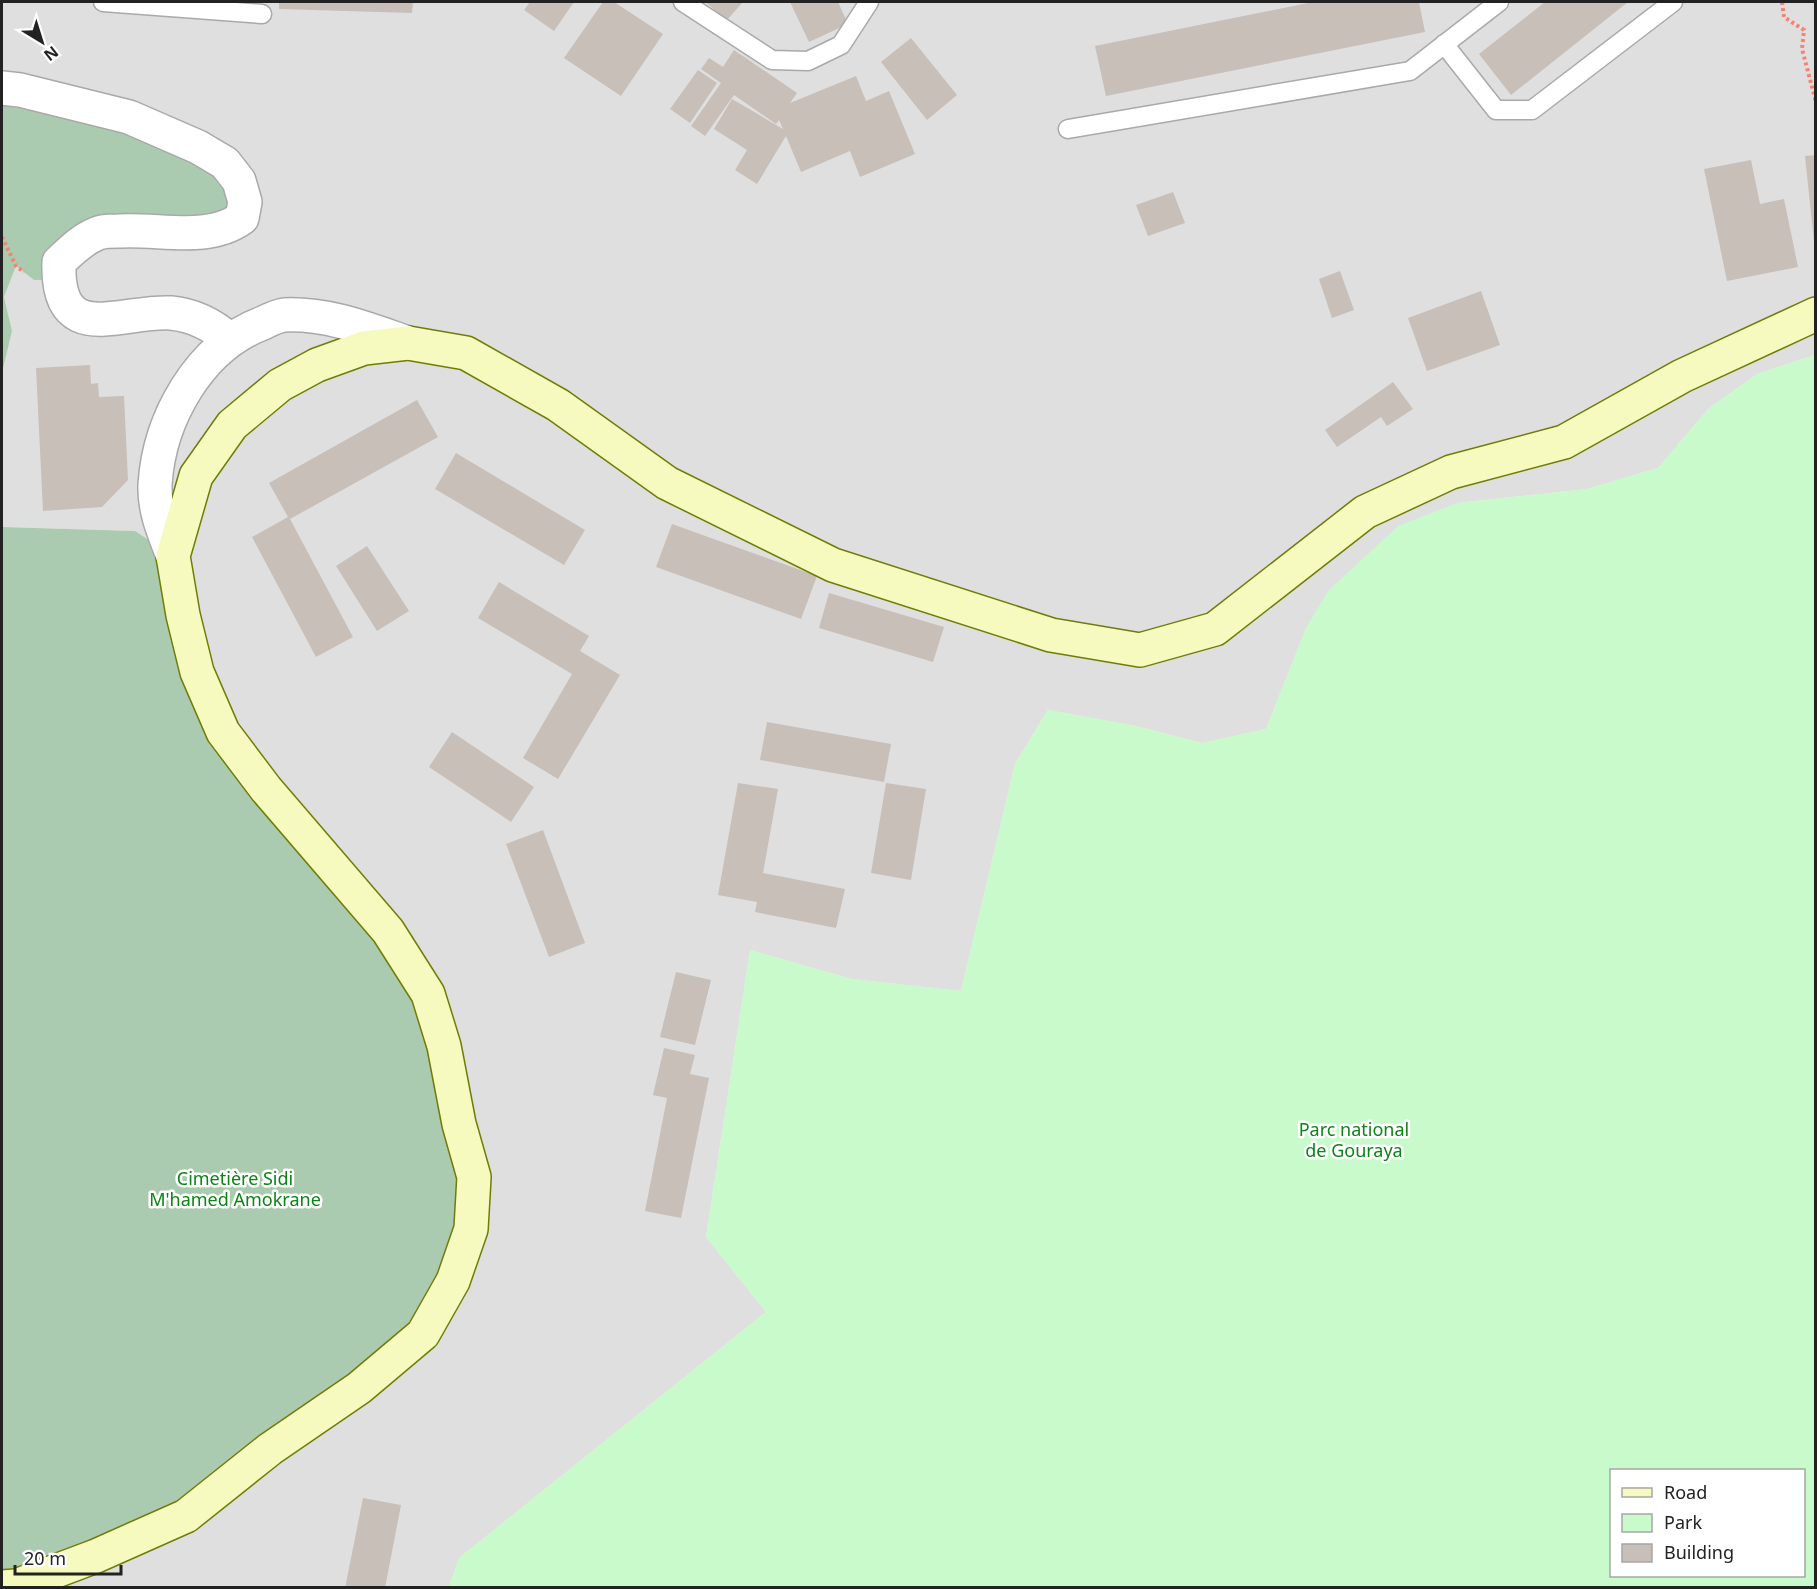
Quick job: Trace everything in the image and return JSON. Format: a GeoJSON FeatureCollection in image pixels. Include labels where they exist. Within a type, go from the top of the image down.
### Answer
{"type":"FeatureCollection","features":[{"type":"Feature","properties":{"kind":"main road"},"geometry":{"type":"LineString","coordinates":[[2,1587],[16,1586],[96,1556],[186,1516],[270,1449],[359,1388],[423,1334],[453,1281],[471,1229],[474,1177],[459,1124],[444,1046],[428,994],[388,931],[266,789],[223,732],[197,672],[173,556],[195,476],[232,425],[280,385],[317,365],[364,348],[408,343],[466,353],[558,405],[667,483],[833,565],[1050,635],[1140,650],[1215,629],[1365,512],[1450,472],[1564,441],[1682,376],[1815,314]]}},
{"type":"Feature","properties":{"kind":"street"},"geometry":{"type":"LineString","coordinates":[[2,88],[20,90],[129,117],[198,147],[225,163],[239,181],[245,202],[242,218],[228,228],[208,233],[143,229],[97,232],[76,246],[59,262],[58,280],[66,305],[80,318],[100,321],[171,313],[198,320],[217,329],[230,340]]}},
{"type":"Feature","properties":{"kind":"street"},"geometry":{"type":"LineString","coordinates":[[173,556],[159,519],[155,486],[163,441],[179,399],[214,354],[242,331],[282,315],[328,317],[408,343]]}},
{"type":"Feature","properties":{"kind":"lane"},"geometry":{"type":"LineString","coordinates":[[104,2],[262,14]]}},
{"type":"Feature","properties":{"kind":"lane"},"geometry":{"type":"LineString","coordinates":[[682,2],[772,60],[808,61],[841,45],[869,2]]}},
{"type":"Feature","properties":{"kind":"lane"},"geometry":{"type":"LineString","coordinates":[[1068,129],[1410,70],[1499,2]]}},
{"type":"Feature","properties":{"kind":"lane"},"geometry":{"type":"LineString","coordinates":[[1444,44],[1496,110],[1532,110],[1673,2]]}},
{"type":"Feature","properties":{"kind":"path"},"geometry":{"type":"LineString","coordinates":[[1782,2],[1784,17],[1804,30],[1802,49],[1815,102]]}},
{"type":"Feature","properties":{"kind":"path"},"geometry":{"type":"LineString","coordinates":[[1810,77],[1815,77]]}},
{"type":"Feature","properties":{"kind":"shaded area"},"geometry":{"type":"Polygon","coordinates":[[[2,2],[1815,2],[1815,355],[1757,374],[1708,409],[1658,468],[1587,489],[1457,503],[1306,628],[1266,729],[1202,743],[1136,726],[1048,710],[1015,764],[961,991],[852,979],[750,950],[706,1237],[766,1312],[459,1558],[449,1587],[2,1587],[266,789],[135,531],[2,527],[2,373],[12,331],[4,297],[16,266],[2,88],[2,2]]]}},
{"type":"Feature","properties":{"kind":"green space"},"geometry":{"type":"Polygon","coordinates":[[[2,88],[225,163],[242,218],[97,232],[58,280],[34,280],[16,266],[4,297],[12,331],[2,373],[2,88]]]}},
{"type":"Feature","properties":{"kind":"green space","name":"Parc national de Gouraya"},"geometry":{"type":"Polygon","coordinates":[[[1815,355],[1815,1587],[449,1587],[459,1558],[766,1312],[706,1237],[750,950],[852,979],[961,991],[1015,764],[1048,710],[1136,726],[1202,743],[1266,729],[1306,628],[1328,591],[1398,526],[1457,503],[1587,489],[1658,468],[1708,409],[1757,374],[1815,355]]]}},
{"type":"Feature","properties":{"kind":"green space","name":"Cimetière Sidi M'hamed Amokrane"},"geometry":{"type":"Polygon","coordinates":[[[2,527],[135,531],[173,556],[197,672],[428,994],[474,1177],[423,1334],[186,1516],[2,1587],[2,527]]]}},
{"type":"Feature","properties":{"kind":"building"},"geometry":{"type":"Polygon","coordinates":[[[279,2],[413,2],[412,13],[279,9],[279,2]]]}},
{"type":"Feature","properties":{"kind":"building"},"geometry":{"type":"Polygon","coordinates":[[[530,2],[574,2],[554,31],[524,10],[530,2]]]}},
{"type":"Feature","properties":{"kind":"building"},"geometry":{"type":"Polygon","coordinates":[[[603,2],[614,2],[663,34],[621,96],[564,58],[603,2]]]}},
{"type":"Feature","properties":{"kind":"building"},"geometry":{"type":"Polygon","coordinates":[[[705,2],[743,2],[727,20],[705,2]]]}},
{"type":"Feature","properties":{"kind":"building"},"geometry":{"type":"Polygon","coordinates":[[[790,2],[838,2],[848,24],[809,42],[790,2]]]}},
{"type":"Feature","properties":{"kind":"building"},"geometry":{"type":"Polygon","coordinates":[[[1313,2],[1419,2],[1425,32],[1106,96],[1095,46],[1313,2]]]}},
{"type":"Feature","properties":{"kind":"building"},"geometry":{"type":"Polygon","coordinates":[[[1545,2],[1628,2],[1511,95],[1479,54],[1545,2]]]}},
{"type":"Feature","properties":{"kind":"building"},"geometry":{"type":"Polygon","coordinates":[[[911,38],[957,95],[927,120],[881,62],[911,38]]]}},
{"type":"Feature","properties":{"kind":"building"},"geometry":{"type":"Polygon","coordinates":[[[734,50],[797,93],[790,103],[856,76],[866,101],[889,91],[915,154],[860,177],[850,151],[801,172],[786,136],[757,184],[735,170],[747,150],[714,129],[732,99],[783,129],[779,120],[776,124],[734,95],[705,136],[691,126],[721,83],[701,69],[709,58],[723,67],[734,50]]]}},
{"type":"Feature","properties":{"kind":"building"},"geometry":{"type":"Polygon","coordinates":[[[698,70],[717,83],[690,123],[670,109],[698,70]]]}},
{"type":"Feature","properties":{"kind":"building"},"geometry":{"type":"Polygon","coordinates":[[[1816,155],[1816,242],[1814,242],[1805,156],[1816,155]]]}},
{"type":"Feature","properties":{"kind":"building"},"geometry":{"type":"Polygon","coordinates":[[[1751,160],[1760,204],[1784,199],[1798,267],[1727,281],[1704,169],[1751,160]]]}},
{"type":"Feature","properties":{"kind":"building"},"geometry":{"type":"Polygon","coordinates":[[[1173,192],[1185,223],[1148,236],[1136,205],[1173,192]]]}},
{"type":"Feature","properties":{"kind":"building"},"geometry":{"type":"Polygon","coordinates":[[[1340,271],[1354,310],[1332,318],[1319,279],[1340,271]]]}},
{"type":"Feature","properties":{"kind":"building"},"geometry":{"type":"Polygon","coordinates":[[[1481,291],[1500,345],[1427,371],[1408,318],[1481,291]]]}},
{"type":"Feature","properties":{"kind":"building"},"geometry":{"type":"Polygon","coordinates":[[[90,365],[91,384],[98,383],[99,397],[124,396],[128,480],[102,507],[43,511],[36,368],[90,365]]]}},
{"type":"Feature","properties":{"kind":"building"},"geometry":{"type":"Polygon","coordinates":[[[1393,382],[1413,409],[1387,426],[1381,417],[1337,447],[1325,430],[1393,382]]]}},
{"type":"Feature","properties":{"kind":"building"},"geometry":{"type":"Polygon","coordinates":[[[417,400],[438,437],[290,519],[353,637],[316,657],[252,537],[288,517],[269,483],[417,400]]]}},
{"type":"Feature","properties":{"kind":"building"},"geometry":{"type":"Polygon","coordinates":[[[456,453],[585,530],[564,565],[435,489],[456,453]]]}},
{"type":"Feature","properties":{"kind":"building"},"geometry":{"type":"Polygon","coordinates":[[[672,524],[817,576],[801,619],[656,567],[672,524]]]}},
{"type":"Feature","properties":{"kind":"building"},"geometry":{"type":"Polygon","coordinates":[[[367,546],[409,611],[377,631],[336,566],[367,546]]]}},
{"type":"Feature","properties":{"kind":"building"},"geometry":{"type":"Polygon","coordinates":[[[499,582],[589,636],[580,651],[620,675],[558,779],[523,758],[572,674],[478,618],[499,582]]]}},
{"type":"Feature","properties":{"kind":"building"},"geometry":{"type":"Polygon","coordinates":[[[829,593],[944,627],[933,662],[819,628],[829,593]]]}},
{"type":"Feature","properties":{"kind":"building"},"geometry":{"type":"Polygon","coordinates":[[[767,722],[891,744],[884,782],[760,760],[767,722]]]}},
{"type":"Feature","properties":{"kind":"building"},"geometry":{"type":"Polygon","coordinates":[[[452,732],[534,787],[511,822],[429,767],[452,732]]]}},
{"type":"Feature","properties":{"kind":"building"},"geometry":{"type":"Polygon","coordinates":[[[738,783],[778,789],[763,873],[845,889],[836,928],[755,912],[757,902],[718,895],[738,783]]]}},
{"type":"Feature","properties":{"kind":"building"},"geometry":{"type":"Polygon","coordinates":[[[886,783],[926,789],[911,880],[871,873],[886,783]]]}},
{"type":"Feature","properties":{"kind":"building"},"geometry":{"type":"Polygon","coordinates":[[[543,830],[585,943],[549,957],[506,844],[543,830]]]}},
{"type":"Feature","properties":{"kind":"building"},"geometry":{"type":"Polygon","coordinates":[[[676,972],[711,980],[695,1045],[660,1037],[676,972]]]}},
{"type":"Feature","properties":{"kind":"building"},"geometry":{"type":"Polygon","coordinates":[[[664,1048],[695,1055],[690,1074],[709,1078],[681,1218],[645,1211],[667,1098],[653,1095],[664,1048]]]}},
{"type":"Feature","properties":{"kind":"building"},"geometry":{"type":"Polygon","coordinates":[[[363,1498],[401,1505],[385,1588],[345,1588],[363,1498]]]}}]}
